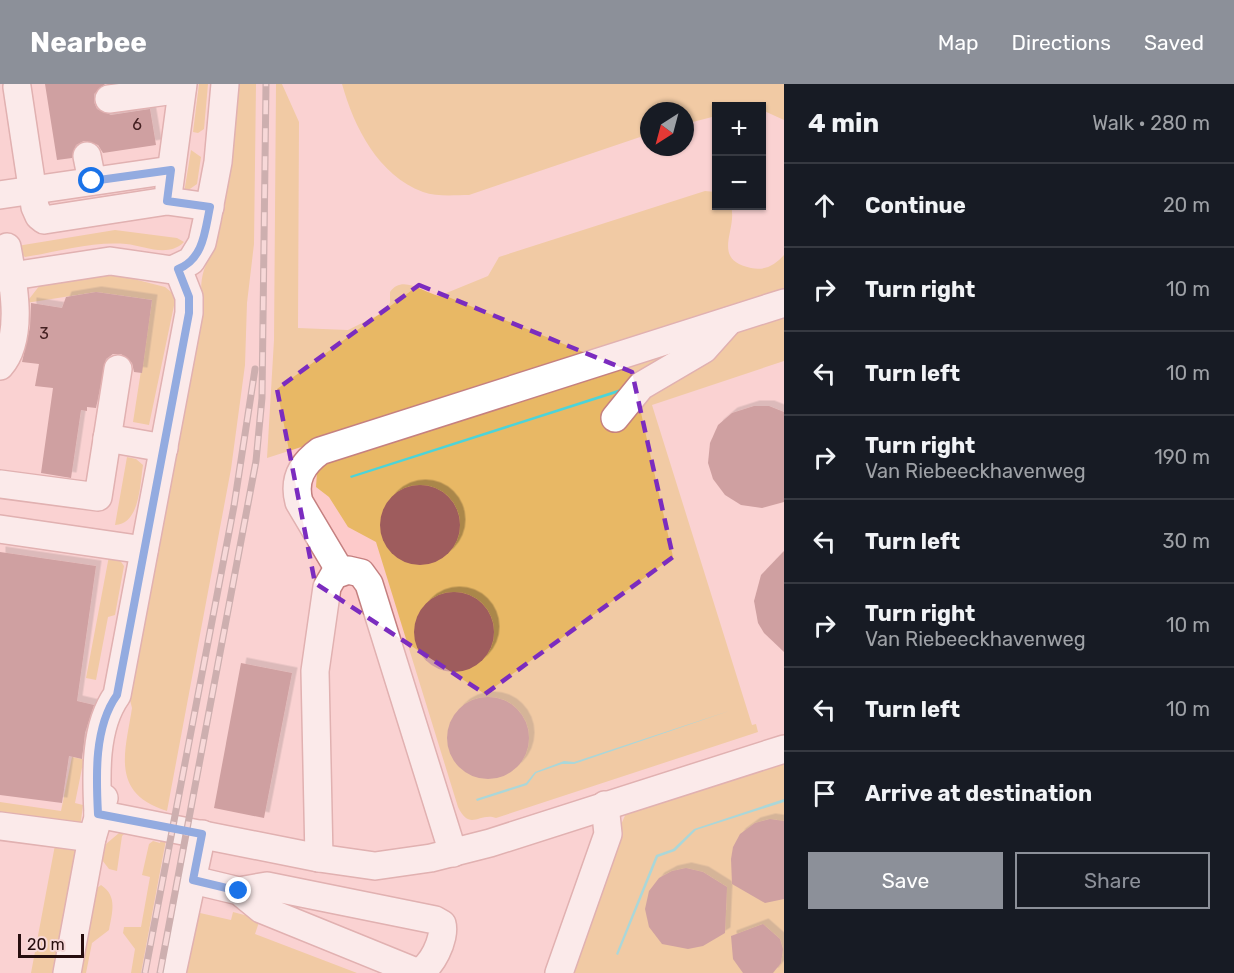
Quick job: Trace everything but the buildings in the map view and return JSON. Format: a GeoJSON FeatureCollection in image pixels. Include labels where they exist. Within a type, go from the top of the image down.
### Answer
{"type":"FeatureCollection","features":[{"type":"Feature","properties":{"kind":"street"},"geometry":{"type":"LineString","coordinates":[[6,277],[110,261],[178,269],[191,261],[200,249],[210,207],[220,144],[225,84]]}},
{"type":"Feature","properties":{"kind":"street"},"geometry":{"type":"LineString","coordinates":[[17,87],[36,212],[45,220],[167,201],[210,207]]}},
{"type":"Feature","properties":{"kind":"street"},"geometry":{"type":"LineString","coordinates":[[109,99],[183,87],[167,201]]}},
{"type":"Feature","properties":{"kind":"street"},"geometry":{"type":"LineString","coordinates":[[175,141],[220,144]]}},
{"type":"Feature","properties":{"kind":"street"},"geometry":{"type":"LineString","coordinates":[[0,195],[32,190],[90,168],[171,170]]}},
{"type":"Feature","properties":{"kind":"street"},"geometry":{"type":"LineString","coordinates":[[0,366],[11,348],[16,304],[6,277],[7,247]]}},
{"type":"Feature","properties":{"kind":"street"},"geometry":{"type":"LineString","coordinates":[[67,973],[95,826],[113,774],[123,714],[117,695],[189,313],[189,297],[178,269]]}},
{"type":"Feature","properties":{"kind":"street"},"geometry":{"type":"LineString","coordinates":[[340,571],[299,502],[296,492],[300,472],[320,451],[784,303]]}},
{"type":"Feature","properties":{"kind":"street"},"geometry":{"type":"LineString","coordinates":[[615,418],[640,386],[704,349],[730,320]]}},
{"type":"Feature","properties":{"kind":"street"},"geometry":{"type":"LineString","coordinates":[[0,484],[98,497],[118,369]]}},
{"type":"Feature","properties":{"kind":"street"},"geometry":{"type":"LineString","coordinates":[[107,438],[164,448]]}},
{"type":"Feature","properties":{"kind":"street"},"geometry":{"type":"LineString","coordinates":[[0,529],[144,550]]}},
{"type":"Feature","properties":{"kind":"street"},"geometry":{"type":"LineString","coordinates":[[319,858],[315,671],[329,580],[340,571],[348,570],[361,573],[369,584],[453,853]]}},
{"type":"Feature","properties":{"kind":"street"},"geometry":{"type":"LineString","coordinates":[[0,826],[95,826],[202,834],[319,858],[375,866],[453,853],[784,748]]}},
{"type":"Feature","properties":{"kind":"street"},"geometry":{"type":"LineString","coordinates":[[559,973],[608,834],[606,805]]}},
{"type":"Feature","properties":{"kind":"street"},"geometry":{"type":"LineString","coordinates":[[172,973],[202,834]]}},
{"type":"Feature","properties":{"kind":"street"},"geometry":{"type":"LineString","coordinates":[[193,880],[239,891],[267,886],[435,920],[442,924],[444,931],[430,964],[423,971],[416,972],[261,909],[239,891]]}},
{"type":"Feature","properties":{"kind":"highlighted area"},"geometry":{"type":"Polygon","coordinates":[[[419,285],[632,372],[673,557],[485,694],[315,583],[277,389],[419,285]]]}},
{"type":"Feature","properties":{"kind":"shaded area"},"geometry":{"type":"Polygon","coordinates":[[[0,84],[784,84],[784,973],[0,973],[0,84]]]}},
{"type":"Feature","properties":{"kind":"shaded area"},"geometry":{"type":"Polygon","coordinates":[[[199,84],[208,84],[204,129],[198,133],[193,132],[199,84]]]}},
{"type":"Feature","properties":{"kind":"shaded area"},"geometry":{"type":"Polygon","coordinates":[[[237,84],[256,84],[254,244],[247,303],[245,365],[231,469],[167,811],[136,794],[125,770],[132,708],[130,700],[202,302],[203,274],[216,235],[237,84]]]}},
{"type":"Feature","properties":{"kind":"shaded area"},"geometry":{"type":"Polygon","coordinates":[[[276,84],[282,84],[299,122],[298,328],[348,330],[380,314],[390,303],[390,292],[400,284],[407,284],[439,296],[488,276],[499,257],[705,191],[712,192],[712,210],[731,210],[728,251],[739,264],[756,269],[765,268],[777,262],[784,255],[784,292],[267,458],[274,340],[276,84]]]}},
{"type":"Feature","properties":{"kind":"shaded area"},"geometry":{"type":"Polygon","coordinates":[[[342,84],[784,84],[784,120],[766,112],[766,102],[712,102],[712,117],[694,122],[694,102],[640,102],[640,137],[469,195],[440,195],[428,194],[407,184],[381,162],[361,133],[342,84]]]}},
{"type":"Feature","properties":{"kind":"shaded area"},"geometry":{"type":"Polygon","coordinates":[[[191,150],[201,157],[197,184],[184,193],[191,150]]]}},
{"type":"Feature","properties":{"kind":"shaded area"},"geometry":{"type":"Polygon","coordinates":[[[115,230],[177,238],[184,242],[178,247],[164,250],[113,243],[25,257],[19,252],[17,246],[115,230]]]}},
{"type":"Feature","properties":{"kind":"shaded area"},"geometry":{"type":"Polygon","coordinates":[[[110,273],[165,287],[176,296],[149,425],[133,422],[152,300],[96,292],[26,303],[40,285],[110,273]]]}},
{"type":"Feature","properties":{"kind":"shaded area"},"geometry":{"type":"Polygon","coordinates":[[[784,311],[784,361],[652,405],[752,725],[756,724],[758,732],[496,818],[471,820],[467,818],[458,807],[376,542],[348,527],[329,497],[316,487],[317,472],[323,460],[784,311]]]}},
{"type":"Feature","properties":{"kind":"shaded area"},"geometry":{"type":"Polygon","coordinates":[[[127,457],[136,459],[143,465],[139,492],[130,518],[115,525],[127,457]]]}},
{"type":"Feature","properties":{"kind":"shaded area"},"geometry":{"type":"Polygon","coordinates":[[[109,556],[119,559],[124,566],[115,615],[108,617],[96,680],[86,678],[109,556]]]}},
{"type":"Feature","properties":{"kind":"shaded area"},"geometry":{"type":"Polygon","coordinates":[[[72,757],[87,760],[85,769],[82,768],[75,803],[83,805],[80,828],[0,819],[0,802],[61,811],[72,757]]]}},
{"type":"Feature","properties":{"kind":"shaded area"},"geometry":{"type":"Polygon","coordinates":[[[784,757],[784,973],[566,973],[613,843],[627,811],[784,757]]]}},
{"type":"Feature","properties":{"kind":"shaded area"},"geometry":{"type":"Polygon","coordinates":[[[119,833],[125,833],[122,836],[117,871],[109,869],[102,860],[106,844],[119,833]]]}},
{"type":"Feature","properties":{"kind":"shaded area"},"geometry":{"type":"Polygon","coordinates":[[[161,839],[166,840],[141,973],[131,973],[135,949],[123,933],[124,927],[141,927],[150,877],[142,875],[149,844],[153,841],[160,843],[161,839]]]}},
{"type":"Feature","properties":{"kind":"shaded area"},"geometry":{"type":"Polygon","coordinates":[[[55,845],[76,848],[52,973],[31,973],[55,845]]]}},
{"type":"Feature","properties":{"kind":"shaded area"},"geometry":{"type":"Polygon","coordinates":[[[101,885],[110,894],[112,900],[109,930],[92,943],[86,973],[81,973],[97,888],[101,885]]]}},
{"type":"Feature","properties":{"kind":"shaded area"},"geometry":{"type":"Polygon","coordinates":[[[233,912],[260,919],[255,934],[357,973],[179,973],[200,913],[231,920],[233,912]]]}},
{"type":"Feature","properties":{"kind":"water"},"geometry":{"type":"Polygon","coordinates":[[[636,384],[636,387],[351,478],[350,476],[636,384]]]}},
{"type":"Feature","properties":{"kind":"water"},"geometry":{"type":"Polygon","coordinates":[[[729,711],[574,764],[562,764],[536,773],[527,785],[477,801],[476,799],[526,783],[535,772],[564,761],[574,762],[729,711]]]}},
{"type":"Feature","properties":{"kind":"water"},"geometry":{"type":"Polygon","coordinates":[[[784,799],[784,802],[696,830],[675,851],[658,857],[618,955],[616,954],[656,855],[673,849],[694,829],[784,799]]]}},
{"type":"Feature","properties":{"kind":"railway"},"geometry":{"type":"LineString","coordinates":[[160,973],[256,461],[262,398],[266,84]]}},
{"type":"Feature","properties":{"kind":"railway"},"geometry":{"type":"LineString","coordinates":[[145,973],[234,506],[255,369]]}},
{"type":"Feature","properties":{"kind":"route"},"geometry":{"type":"LineString","coordinates":[[92,181],[171,170],[167,201],[210,207],[200,249],[191,261],[178,269],[188,291],[189,313],[117,695],[107,710],[96,772],[98,814],[202,834],[193,880],[239,891]]}}]}
